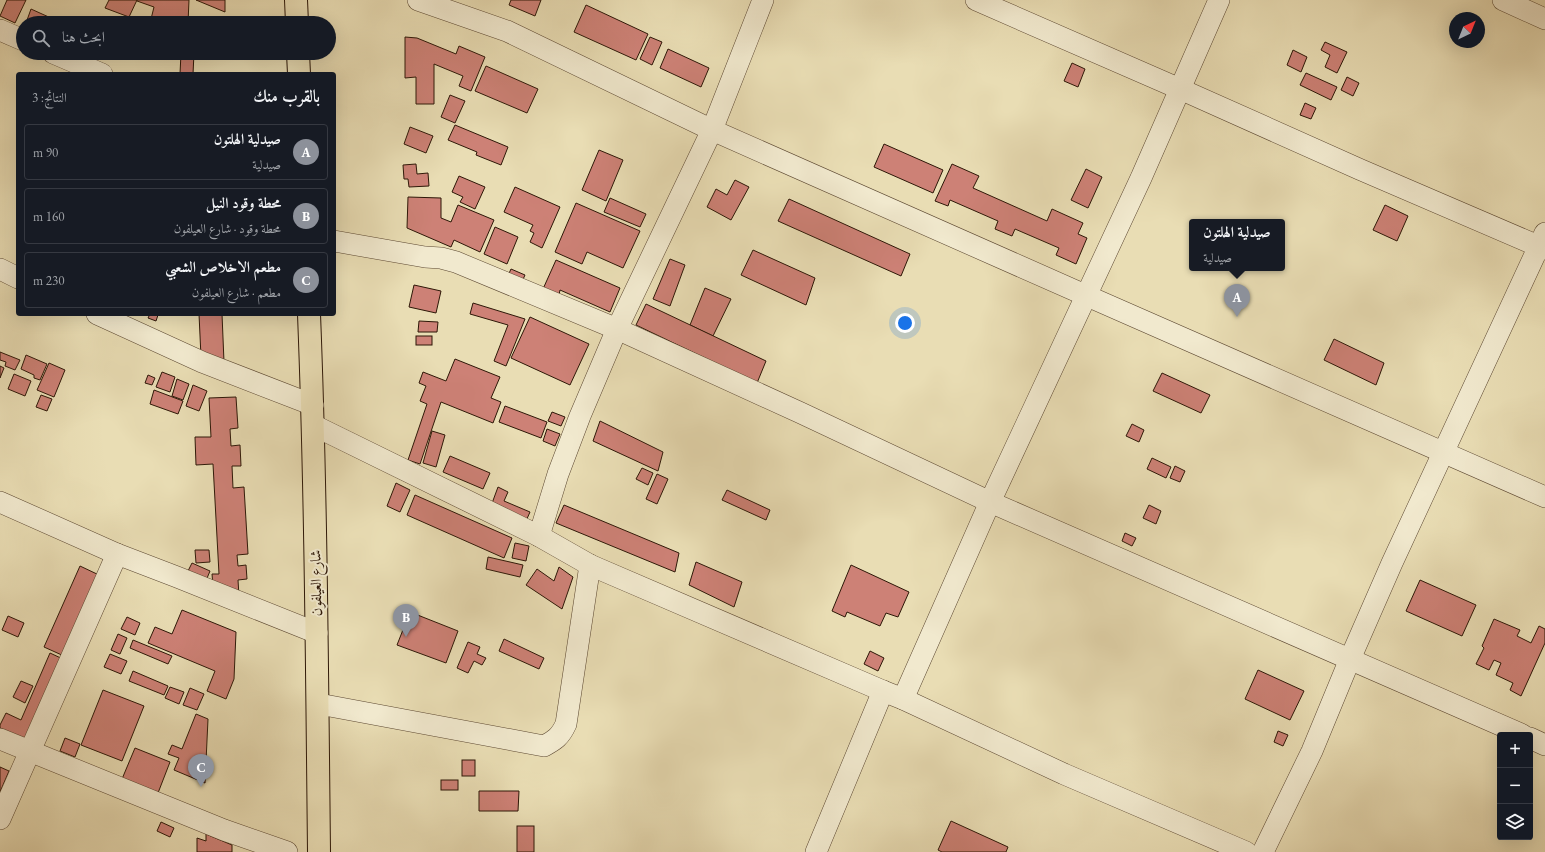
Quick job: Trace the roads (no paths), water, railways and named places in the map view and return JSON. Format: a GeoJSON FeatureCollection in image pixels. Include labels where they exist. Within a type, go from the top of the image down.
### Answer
{"type":"FeatureCollection","features":[{"type":"Feature","properties":{"kind":"highway"},"geometry":{"type":"LineString","coordinates":[[296,0],[297,16]]}},
{"type":"Feature","properties":{"kind":"highway"},"geometry":{"type":"LineString","coordinates":[[298,60],[299,72]]}},
{"type":"Feature","properties":{"kind":"highway","name":"شارع العيلفون"},"geometry":{"type":"LineString","coordinates":[[309,316],[313,415],[319,704],[319,852]]}},
{"type":"Feature","properties":{"kind":"street"},"geometry":{"type":"LineString","coordinates":[[418,0],[513,34],[712,130],[1085,296],[1545,497]]}},
{"type":"Feature","properties":{"kind":"street"},"geometry":{"type":"LineString","coordinates":[[539,536],[558,474],[617,329],[712,130],[763,0]]}},
{"type":"Feature","properties":{"kind":"street"},"geometry":{"type":"LineString","coordinates":[[976,0],[1180,88],[1359,169],[1543,243],[1392,563],[1312,751],[1263,852]]}},
{"type":"Feature","properties":{"kind":"street"},"geometry":{"type":"LineString","coordinates":[[903,698],[990,502],[1141,178],[1219,0]]}},
{"type":"Feature","properties":{"kind":"street"},"geometry":{"type":"LineString","coordinates":[[1503,0],[1545,19]]}},
{"type":"Feature","properties":{"kind":"street"},"geometry":{"type":"LineString","coordinates":[[0,30],[16,37]]}},
{"type":"Feature","properties":{"kind":"street"},"geometry":{"type":"LineString","coordinates":[[69,60],[97,72]]}},
{"type":"Feature","properties":{"kind":"street"},"geometry":{"type":"LineString","coordinates":[[336,241],[425,257],[441,258],[456,262],[617,329],[801,413],[990,502],[1179,586],[1516,732]]}},
{"type":"Feature","properties":{"kind":"street"},"geometry":{"type":"LineString","coordinates":[[0,270],[16,277]]}},
{"type":"Feature","properties":{"kind":"street"},"geometry":{"type":"LineString","coordinates":[[101,316],[313,415],[539,536],[590,565],[883,692],[903,698],[1064,774],[1246,852]]}},
{"type":"Feature","properties":{"kind":"street"},"geometry":{"type":"LineString","coordinates":[[0,502],[117,554],[317,633]]}},
{"type":"Feature","properties":{"kind":"street"},"geometry":{"type":"LineString","coordinates":[[0,818],[117,554]]}},
{"type":"Feature","properties":{"kind":"street"},"geometry":{"type":"LineString","coordinates":[[319,704],[544,746],[557,739],[566,724],[590,565]]}},
{"type":"Feature","properties":{"kind":"street"},"geometry":{"type":"LineString","coordinates":[[816,852],[883,692]]}},
{"type":"Feature","properties":{"kind":"street"},"geometry":{"type":"LineString","coordinates":[[0,739],[224,830],[287,852]]}},
{"type":"Feature","properties":{"kind":"street"},"geometry":{"type":"LineString","coordinates":[[1533,739],[1545,745]]}},
{"type":"Feature","properties":{"kind":"place","name":"صيدلية الهلتون"},"geometry":{"type":"Point","coordinates":[1237,317]}},
{"type":"Feature","properties":{"kind":"place","name":"محطة وقود النيل"},"geometry":{"type":"Point","coordinates":[406,637]}},
{"type":"Feature","properties":{"kind":"place","name":"مطعم الاخلاص الشعبي"},"geometry":{"type":"Point","coordinates":[201,787]}}]}
